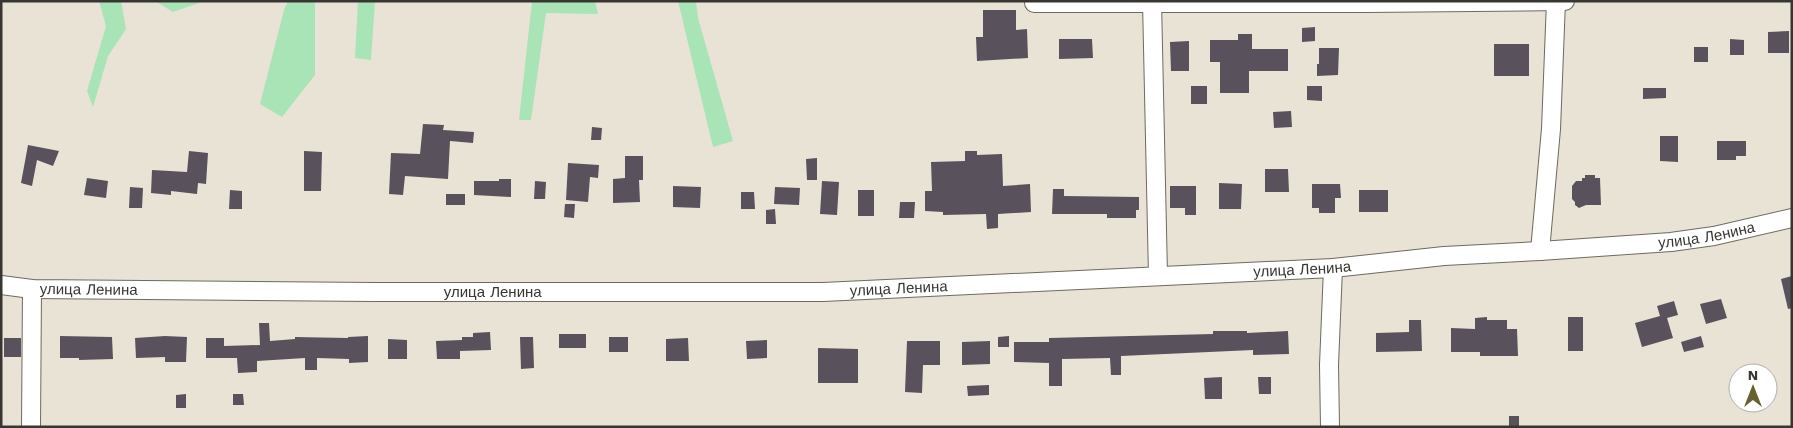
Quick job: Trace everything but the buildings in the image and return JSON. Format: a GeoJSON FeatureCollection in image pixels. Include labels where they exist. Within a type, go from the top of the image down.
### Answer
{"type":"FeatureCollection","features":[{"type":"Feature","properties":{"kind":"street"},"geometry":{"type":"LineString","coordinates":[[1540,251],[1551,129],[1556,1]]}},
{"type":"Feature","properties":{"kind":"street"},"geometry":{"type":"LineString","coordinates":[[1034,3],[1367,4],[1565,1]]}},
{"type":"Feature","properties":{"kind":"street"},"geometry":{"type":"LineString","coordinates":[[1152,2],[1158,276]]}},
{"type":"Feature","properties":{"kind":"street","name":"улица Ленина"},"geometry":{"type":"LineString","coordinates":[[1,285],[32,289],[373,292],[823,292],[1333,268],[1444,256],[1540,251],[1688,239],[1757,227],[1792,218]]}},
{"type":"Feature","properties":{"kind":"street"},"geometry":{"type":"LineString","coordinates":[[1330,427],[1329,365],[1333,268]]}},
{"type":"Feature","properties":{"kind":"street"},"geometry":{"type":"LineString","coordinates":[[31,427],[32,289]]}},
{"type":"Feature","properties":{"kind":"green space"},"geometry":{"type":"Polygon","coordinates":[[[99,1],[121,1],[126,29],[108,56],[93,107],[87,91],[106,26],[99,1]]]}},
{"type":"Feature","properties":{"kind":"green space"},"geometry":{"type":"Polygon","coordinates":[[[155,1],[205,1],[173,12],[155,1]]]}},
{"type":"Feature","properties":{"kind":"green space"},"geometry":{"type":"Polygon","coordinates":[[[288,1],[314,1],[315,3],[315,75],[282,117],[260,104],[288,1]]]}},
{"type":"Feature","properties":{"kind":"green space"},"geometry":{"type":"Polygon","coordinates":[[[358,1],[375,1],[371,60],[355,58],[358,1]]]}},
{"type":"Feature","properties":{"kind":"green space"},"geometry":{"type":"Polygon","coordinates":[[[532,1],[595,1],[598,14],[546,13],[531,120],[519,120],[532,1]]]}},
{"type":"Feature","properties":{"kind":"green space"},"geometry":{"type":"Polygon","coordinates":[[[678,1],[696,1],[698,18],[733,141],[713,147],[678,1]]]}}]}
